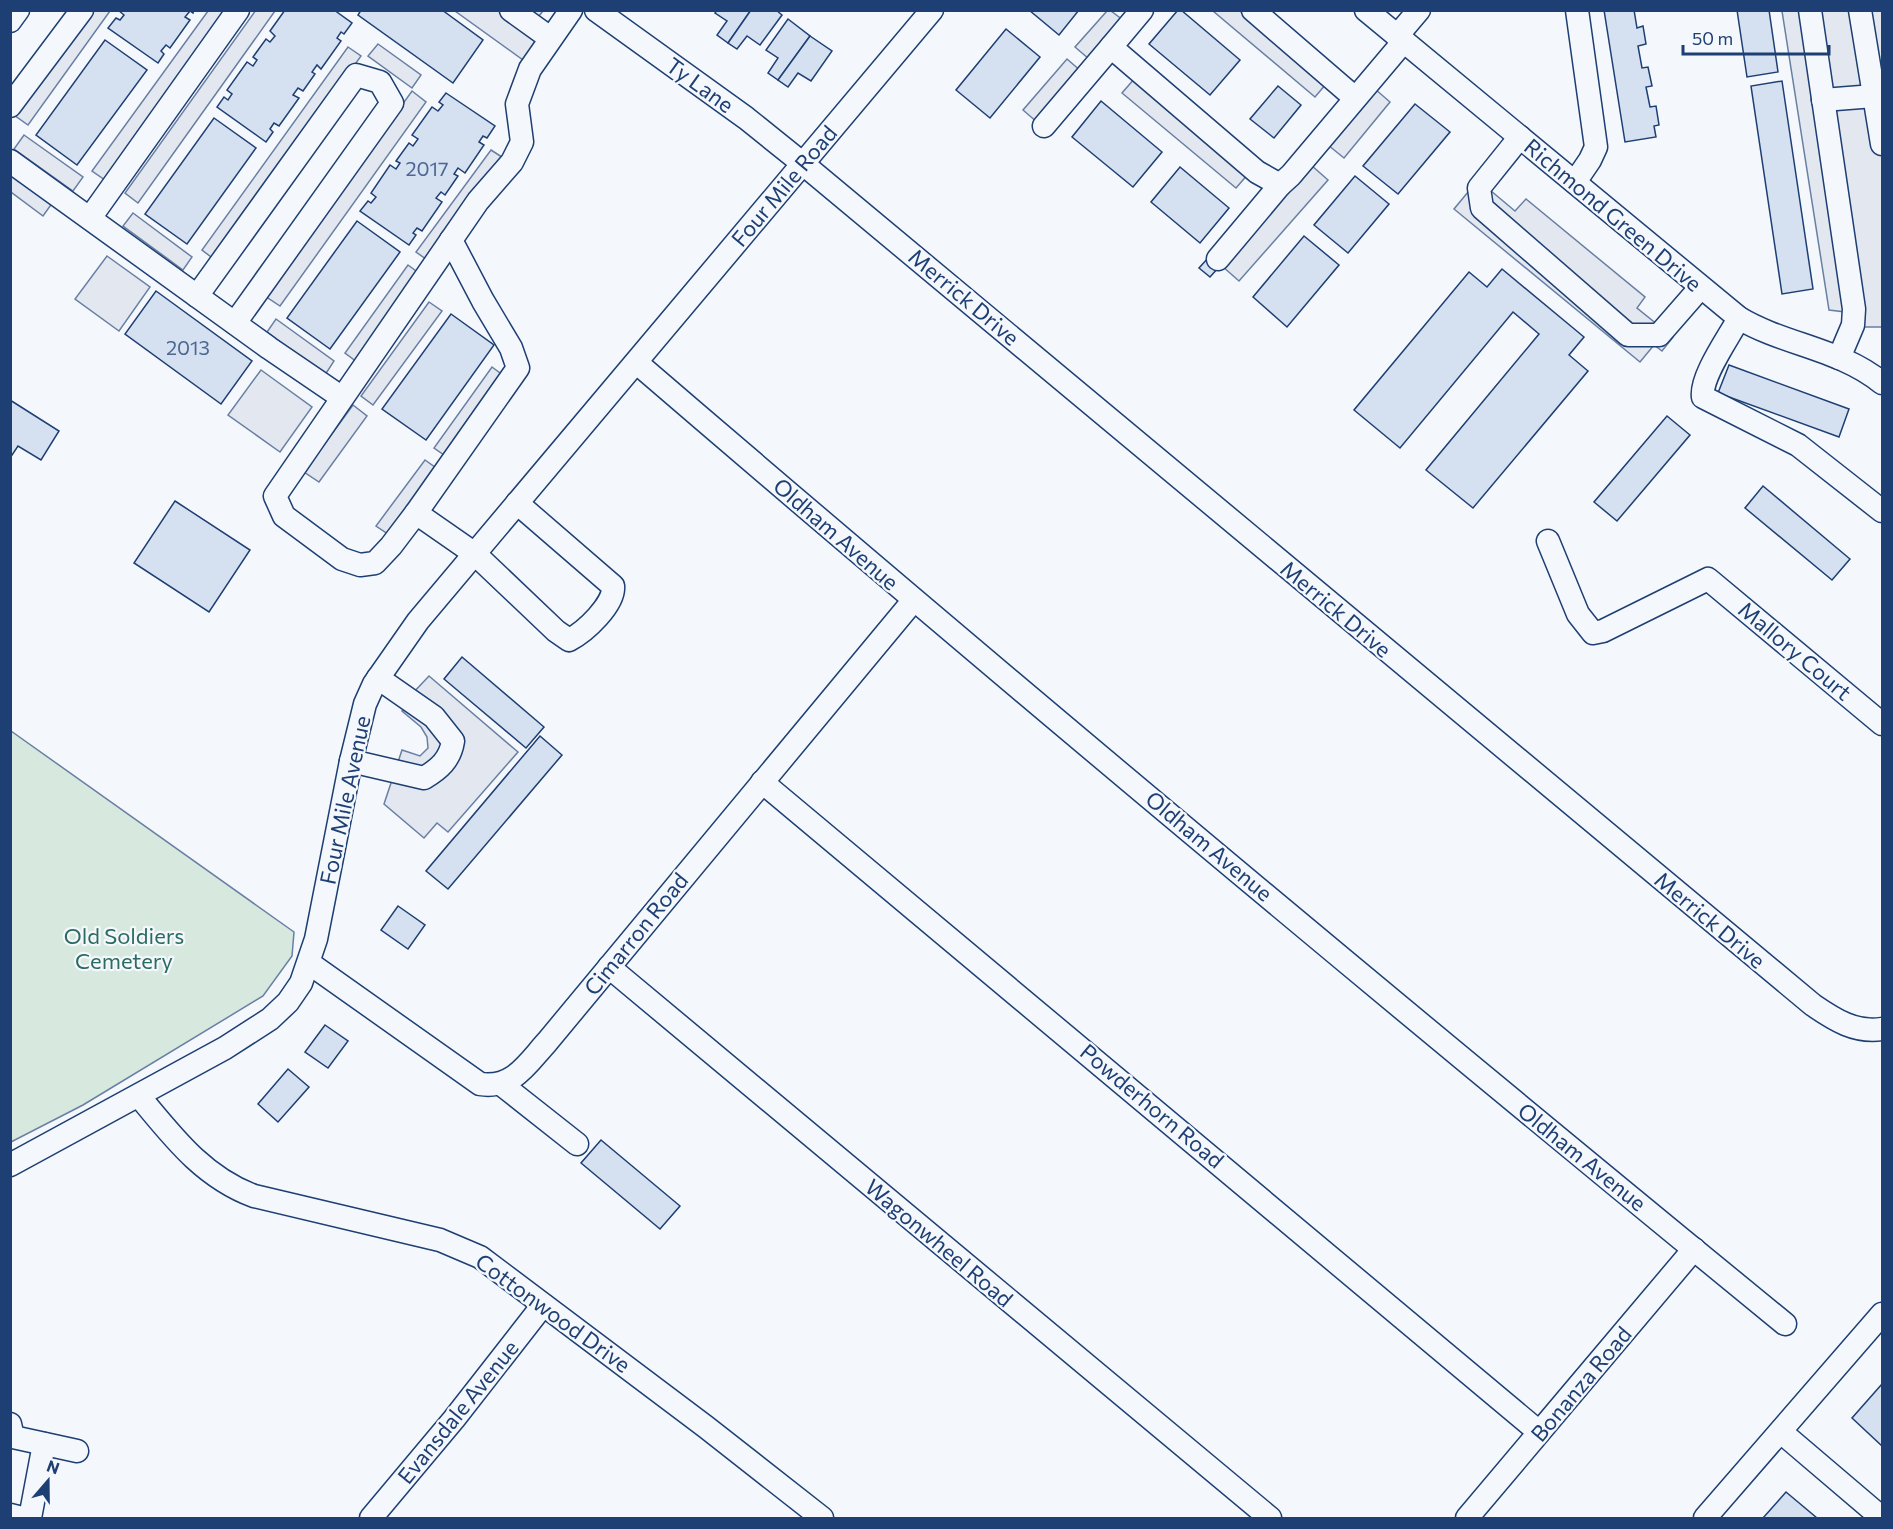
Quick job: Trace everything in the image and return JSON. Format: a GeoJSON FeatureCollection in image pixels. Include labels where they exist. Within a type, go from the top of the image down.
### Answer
{"type":"FeatureCollection","features":[{"type":"Feature","properties":{"kind":"street"},"geometry":{"type":"LineString","coordinates":[[10,21],[18,10]]}},
{"type":"Feature","properties":{"kind":"street"},"geometry":{"type":"LineString","coordinates":[[10,106],[82,10]]}},
{"type":"Feature","properties":{"kind":"street"},"geometry":{"type":"LineString","coordinates":[[90,218],[238,10]]}},
{"type":"Feature","properties":{"kind":"street"},"geometry":{"type":"LineString","coordinates":[[511,10],[550,38]]}},
{"type":"Feature","properties":{"kind":"street"},"geometry":{"type":"LineString","coordinates":[[451,240],[511,348],[518,368],[392,546],[375,563],[360,566],[342,558],[284,516],[275,496],[451,240],[517,152],[522,142],[517,104],[530,69],[571,10]]}},
{"type":"Feature","properties":{"kind":"street","name":"Ty Lane"},"geometry":{"type":"LineString","coordinates":[[596,10],[746,118],[802,163]]}},
{"type":"Feature","properties":{"kind":"street","name":"Four Mile Road"},"geometry":{"type":"LineString","coordinates":[[637,363],[932,10]]}},
{"type":"Feature","properties":{"kind":"street"},"geometry":{"type":"LineString","coordinates":[[1044,126],[1142,10]]}},
{"type":"Feature","properties":{"kind":"street"},"geometry":{"type":"LineString","coordinates":[[1253,10],[1355,98]]}},
{"type":"Feature","properties":{"kind":"street","name":"Richmond Green Drive"},"geometry":{"type":"LineString","coordinates":[[1366,10],[1739,318],[1770,335],[1839,358],[1872,374],[1882,383]]}},
{"type":"Feature","properties":{"kind":"street"},"geometry":{"type":"LineString","coordinates":[[1218,258],[1280,185],[1292,175],[1355,98],[1419,10]]}},
{"type":"Feature","properties":{"kind":"street"},"geometry":{"type":"LineString","coordinates":[[1575,182],[1596,147],[1577,10]]}},
{"type":"Feature","properties":{"kind":"street"},"geometry":{"type":"LineString","coordinates":[[1810,10],[1854,309],[1852,325],[1839,358]]}},
{"type":"Feature","properties":{"kind":"street"},"geometry":{"type":"LineString","coordinates":[[1860,10],[1882,144]]}},
{"type":"Feature","properties":{"kind":"street"},"geometry":{"type":"LineString","coordinates":[[1111,47],[1257,172],[1280,185]]}},
{"type":"Feature","properties":{"kind":"street"},"geometry":{"type":"LineString","coordinates":[[197,296],[356,75],[380,82],[392,103],[235,323]]}},
{"type":"Feature","properties":{"kind":"street"},"geometry":{"type":"LineString","coordinates":[[1823,100],[1874,96]]}},
{"type":"Feature","properties":{"kind":"street"},"geometry":{"type":"LineString","coordinates":[[1520,137],[1479,188],[1482,208],[1628,335],[1659,335],[1700,288]]}},
{"type":"Feature","properties":{"kind":"street"},"geometry":{"type":"LineString","coordinates":[[10,161],[341,397]]}},
{"type":"Feature","properties":{"kind":"street","name":"Merrick Drive"},"geometry":{"type":"LineString","coordinates":[[802,163],[1813,1005],[1852,1027],[1882,1029]]}},
{"type":"Feature","properties":{"kind":"street"},"geometry":{"type":"LineString","coordinates":[[1739,318],[1708,375],[1702,391],[1703,397],[1798,445],[1882,512]]}},
{"type":"Feature","properties":{"kind":"street","name":"Four Mile Avenue"},"geometry":{"type":"LineString","coordinates":[[10,1165],[225,1048],[270,1019],[288,1002],[302,983],[309,963],[351,761],[365,704],[378,678],[418,621],[637,363]]}},
{"type":"Feature","properties":{"kind":"street","name":"Oldham Avenue"},"geometry":{"type":"LineString","coordinates":[[637,363],[913,601],[1785,1324]]}},
{"type":"Feature","properties":{"kind":"street"},"geometry":{"type":"LineString","coordinates":[[416,513],[475,554],[555,631],[570,640],[578,636],[611,600],[613,586],[517,504]]}},
{"type":"Feature","properties":{"kind":"street","name":"Mallory Court"},"geometry":{"type":"LineString","coordinates":[[1548,541],[1578,614],[1593,633],[1602,631],[1708,579],[1882,724]]}},
{"type":"Feature","properties":{"kind":"street","name":"Cimarron Road"},"geometry":{"type":"LineString","coordinates":[[501,1084],[520,1071],[609,967],[913,601]]}},
{"type":"Feature","properties":{"kind":"street"},"geometry":{"type":"LineString","coordinates":[[351,761],[424,778],[439,769],[451,754],[453,741],[434,717],[378,678]]}},
{"type":"Feature","properties":{"kind":"street","name":"Powderhorn Road"},"geometry":{"type":"LineString","coordinates":[[762,782],[1539,1432]]}},
{"type":"Feature","properties":{"kind":"street"},"geometry":{"type":"LineString","coordinates":[[309,963],[468,1077],[480,1084],[494,1086],[501,1084],[578,1144]]}},
{"type":"Feature","properties":{"kind":"street","name":"Wagonwheel Road"},"geometry":{"type":"LineString","coordinates":[[609,967],[1270,1518]]}},
{"type":"Feature","properties":{"kind":"street","name":"Cottonwood Drive"},"geometry":{"type":"LineString","coordinates":[[139,1096],[202,1167],[235,1189],[255,1197],[395,1228],[460,1247],[498,1270],[697,1420],[822,1518]]}},
{"type":"Feature","properties":{"kind":"street","name":"Bonanza Road"},"geometry":{"type":"LineString","coordinates":[[1467,1518],[1694,1249]]}},
{"type":"Feature","properties":{"kind":"street","name":"Evansdale Avenue"},"geometry":{"type":"LineString","coordinates":[[371,1518],[440,1438],[543,1305]]}},
{"type":"Feature","properties":{"kind":"street"},"geometry":{"type":"LineString","coordinates":[[1705,1518],[1882,1314]]}},
{"type":"Feature","properties":{"kind":"street"},"geometry":{"type":"LineString","coordinates":[[10,1424],[13,1437],[77,1451]]}},
{"type":"Feature","properties":{"kind":"street"},"geometry":{"type":"LineString","coordinates":[[1781,1432],[1882,1518]]}},
{"type":"Feature","properties":{"kind":"street"},"geometry":{"type":"LineString","coordinates":[[30,1518],[44,1444]]}},
{"type":"Feature","properties":{"kind":"street"},"geometry":{"type":"LineString","coordinates":[[10,1515],[22,1518]]}},
{"type":"Feature","properties":{"kind":"green space","name":"Old Soldiers Cemetery"},"geometry":{"type":"Polygon","coordinates":[[[11,731],[294,932],[292,956],[263,996],[83,1105],[11,1142],[11,731]]]}},
{"type":"Feature","properties":{"kind":"shaded area"},"geometry":{"type":"Polygon","coordinates":[[[256,10],[275,11],[138,203],[125,193],[256,10]]]}},
{"type":"Feature","properties":{"kind":"shaded area"},"geometry":{"type":"Polygon","coordinates":[[[89,11],[110,11],[28,125],[14,115],[89,11]]]}},
{"type":"Feature","properties":{"kind":"shaded area"},"geometry":{"type":"Polygon","coordinates":[[[208,11],[228,11],[105,180],[92,171],[208,11]]]}},
{"type":"Feature","properties":{"kind":"shaded area"},"geometry":{"type":"Polygon","coordinates":[[[455,11],[543,11],[535,21],[545,29],[523,60],[455,11]]]}},
{"type":"Feature","properties":{"kind":"shaded area"},"geometry":{"type":"Polygon","coordinates":[[[1107,11],[1111,11],[1123,20],[1089,59],[1075,47],[1107,11]]]}},
{"type":"Feature","properties":{"kind":"shaded area"},"geometry":{"type":"Polygon","coordinates":[[[1213,11],[1240,11],[1326,84],[1315,97],[1213,11]]]}},
{"type":"Feature","properties":{"kind":"shaded area"},"geometry":{"type":"Polygon","coordinates":[[[1782,11],[1882,11],[1882,327],[1844,327],[1845,312],[1829,310],[1782,11]]]}},
{"type":"Feature","properties":{"kind":"shaded area"},"geometry":{"type":"Polygon","coordinates":[[[378,44],[421,75],[412,88],[368,56],[378,44]]]}},
{"type":"Feature","properties":{"kind":"shaded area"},"geometry":{"type":"Polygon","coordinates":[[[348,47],[361,56],[215,260],[202,250],[348,47]]]}},
{"type":"Feature","properties":{"kind":"shaded area"},"geometry":{"type":"Polygon","coordinates":[[[1067,59],[1082,72],[1038,123],[1023,110],[1067,59]]]}},
{"type":"Feature","properties":{"kind":"shaded area"},"geometry":{"type":"Polygon","coordinates":[[[1135,78],[1249,173],[1236,188],[1122,93],[1135,78]]]}},
{"type":"Feature","properties":{"kind":"shaded area"},"geometry":{"type":"Polygon","coordinates":[[[1375,89],[1390,102],[1344,158],[1328,145],[1375,89]]]}},
{"type":"Feature","properties":{"kind":"shaded area"},"geometry":{"type":"Polygon","coordinates":[[[412,91],[426,102],[280,306],[265,296],[412,91]]]}},
{"type":"Feature","properties":{"kind":"shaded area"},"geometry":{"type":"Polygon","coordinates":[[[24,135],[83,177],[73,191],[14,149],[24,135]]]}},
{"type":"Feature","properties":{"kind":"shaded area"},"geometry":{"type":"Polygon","coordinates":[[[491,150],[505,159],[430,262],[416,252],[491,150]]]}},
{"type":"Feature","properties":{"kind":"shaded area"},"geometry":{"type":"Polygon","coordinates":[[[1311,165],[1328,180],[1239,281],[1222,266],[1311,165]]]}},
{"type":"Feature","properties":{"kind":"shaded area"},"geometry":{"type":"Polygon","coordinates":[[[11,172],[53,202],[43,216],[11,192],[11,172]]]}},
{"type":"Feature","properties":{"kind":"shaded area"},"geometry":{"type":"Polygon","coordinates":[[[1478,180],[1515,211],[1526,199],[1645,297],[1637,308],[1673,337],[1662,351],[1654,345],[1640,362],[1454,209],[1478,180]]]}},
{"type":"Feature","properties":{"kind":"shaded area"},"geometry":{"type":"Polygon","coordinates":[[[133,213],[192,257],[183,270],[123,226],[133,213]]]}},
{"type":"Feature","properties":{"kind":"shaded area"},"geometry":{"type":"Polygon","coordinates":[[[107,256],[150,287],[119,331],[75,299],[107,256]]]}},
{"type":"Feature","properties":{"kind":"shaded area"},"geometry":{"type":"Polygon","coordinates":[[[408,265],[420,274],[357,362],[345,353],[408,265]]]}},
{"type":"Feature","properties":{"kind":"shaded area"},"geometry":{"type":"Polygon","coordinates":[[[429,302],[442,311],[373,405],[361,396],[429,302]]]}},
{"type":"Feature","properties":{"kind":"shaded area"},"geometry":{"type":"Polygon","coordinates":[[[276,319],[334,361],[325,375],[267,332],[276,319]]]}},
{"type":"Feature","properties":{"kind":"shaded area"},"geometry":{"type":"Polygon","coordinates":[[[492,367],[504,376],[447,457],[434,448],[492,367]]]}},
{"type":"Feature","properties":{"kind":"shaded area"},"geometry":{"type":"Polygon","coordinates":[[[261,370],[312,407],[280,452],[228,415],[261,370]]]}},
{"type":"Feature","properties":{"kind":"shaded area"},"geometry":{"type":"Polygon","coordinates":[[[353,405],[367,416],[319,482],[304,472],[353,405]]]}},
{"type":"Feature","properties":{"kind":"shaded area"},"geometry":{"type":"Polygon","coordinates":[[[425,460],[439,470],[391,536],[376,526],[425,460]]]}},
{"type":"Feature","properties":{"kind":"shaded area"},"geometry":{"type":"Polygon","coordinates":[[[429,676],[518,752],[448,832],[437,823],[424,838],[384,804],[402,750],[420,756],[428,748],[427,737],[421,727],[402,711],[413,693],[429,676]]]}},
{"type":"Feature","properties":{"kind":"building"},"geometry":{"type":"Polygon","coordinates":[[[118,10],[194,10],[185,17],[190,20],[170,48],[166,45],[161,51],[164,54],[158,63],[108,28],[116,18],[120,20],[124,15],[118,10]]]}},
{"type":"Feature","properties":{"kind":"building"},"geometry":{"type":"Polygon","coordinates":[[[285,10],[334,10],[352,23],[344,34],[341,32],[337,38],[341,41],[321,69],[317,65],[312,72],[315,74],[303,91],[298,88],[293,95],[299,98],[279,126],[274,123],[270,129],[273,132],[266,142],[217,107],[224,97],[228,100],[232,94],[227,90],[247,62],[253,66],[257,60],[253,57],[266,39],[270,42],[275,36],[270,31],[285,10]]]}},
{"type":"Feature","properties":{"kind":"building"},"geometry":{"type":"Polygon","coordinates":[[[361,10],[442,10],[483,40],[453,83],[358,15],[361,10]]]}},
{"type":"Feature","properties":{"kind":"building"},"geometry":{"type":"Polygon","coordinates":[[[717,10],[751,10],[728,43],[717,35],[727,21],[715,13],[717,10]]]}},
{"type":"Feature","properties":{"kind":"building"},"geometry":{"type":"Polygon","coordinates":[[[751,10],[776,10],[782,15],[760,45],[747,36],[737,49],[728,43],[751,10]]]}},
{"type":"Feature","properties":{"kind":"building"},"geometry":{"type":"Polygon","coordinates":[[[1029,10],[1079,10],[1059,35],[1029,10]]]}},
{"type":"Feature","properties":{"kind":"building"},"geometry":{"type":"Polygon","coordinates":[[[1178,10],[1181,10],[1240,60],[1210,95],[1149,44],[1178,10]]]}},
{"type":"Feature","properties":{"kind":"building"},"geometry":{"type":"Polygon","coordinates":[[[1604,10],[1634,10],[1637,28],[1643,26],[1646,44],[1638,46],[1642,68],[1648,67],[1652,86],[1646,87],[1650,107],[1656,106],[1659,125],[1654,126],[1656,137],[1625,142],[1604,10]]]}},
{"type":"Feature","properties":{"kind":"building"},"geometry":{"type":"Polygon","coordinates":[[[1737,10],[1769,10],[1778,72],[1747,77],[1737,10]]]}},
{"type":"Feature","properties":{"kind":"building"},"geometry":{"type":"Polygon","coordinates":[[[788,19],[810,36],[778,80],[768,73],[778,58],[766,50],[788,19]]]}},
{"type":"Feature","properties":{"kind":"building"},"geometry":{"type":"Polygon","coordinates":[[[1006,29],[1040,57],[990,118],[956,90],[1006,29]]]}},
{"type":"Feature","properties":{"kind":"building"},"geometry":{"type":"Polygon","coordinates":[[[810,36],[832,51],[811,81],[798,73],[788,87],[778,80],[810,36]]]}},
{"type":"Feature","properties":{"kind":"building"},"geometry":{"type":"Polygon","coordinates":[[[105,40],[147,70],[77,165],[36,135],[105,40]]]}},
{"type":"Feature","properties":{"kind":"building"},"geometry":{"type":"Polygon","coordinates":[[[1782,81],[1813,289],[1782,294],[1751,86],[1782,81]]]}},
{"type":"Feature","properties":{"kind":"building"},"geometry":{"type":"Polygon","coordinates":[[[1278,86],[1301,105],[1274,138],[1250,119],[1278,86]]]}},
{"type":"Feature","properties":{"kind":"building"},"geometry":{"type":"Polygon","coordinates":[[[446,93],[495,126],[487,138],[483,136],[479,142],[484,145],[465,173],[458,168],[454,174],[458,176],[445,195],[441,192],[436,198],[442,202],[422,231],[417,228],[413,233],[416,235],[409,245],[360,211],[368,201],[371,203],[376,197],[371,193],[390,165],[396,169],[400,163],[396,161],[409,143],[413,146],[418,139],[412,135],[432,107],[438,111],[443,105],[439,102],[446,93]]]}},
{"type":"Feature","properties":{"kind":"building"},"geometry":{"type":"Polygon","coordinates":[[[1101,101],[1162,152],[1133,187],[1072,137],[1101,101]]]}},
{"type":"Feature","properties":{"kind":"building"},"geometry":{"type":"Polygon","coordinates":[[[1415,104],[1450,132],[1398,194],[1363,166],[1415,104]]]}},
{"type":"Feature","properties":{"kind":"building"},"geometry":{"type":"Polygon","coordinates":[[[214,118],[256,148],[187,244],[145,214],[214,118]]]}},
{"type":"Feature","properties":{"kind":"building"},"geometry":{"type":"Polygon","coordinates":[[[1180,167],[1229,208],[1200,243],[1151,202],[1180,167]]]}},
{"type":"Feature","properties":{"kind":"building"},"geometry":{"type":"Polygon","coordinates":[[[1355,176],[1389,204],[1348,253],[1314,225],[1355,176]]]}},
{"type":"Feature","properties":{"kind":"building"},"geometry":{"type":"Polygon","coordinates":[[[357,221],[400,252],[330,349],[287,318],[357,221]]]}},
{"type":"Feature","properties":{"kind":"building"},"geometry":{"type":"Polygon","coordinates":[[[1304,236],[1339,265],[1287,327],[1253,297],[1304,236]]]}},
{"type":"Feature","properties":{"kind":"building"},"geometry":{"type":"Polygon","coordinates":[[[1209,257],[1219,267],[1210,277],[1199,268],[1209,257]]]}},
{"type":"Feature","properties":{"kind":"building"},"geometry":{"type":"Polygon","coordinates":[[[1502,269],[1584,337],[1569,355],[1588,371],[1473,508],[1426,470],[1539,334],[1513,312],[1400,448],[1354,410],[1469,272],[1487,287],[1502,269]]]}},
{"type":"Feature","properties":{"kind":"building"},"geometry":{"type":"Polygon","coordinates":[[[156,291],[252,361],[221,404],[125,334],[156,291]]]}},
{"type":"Feature","properties":{"kind":"building"},"geometry":{"type":"Polygon","coordinates":[[[451,314],[494,345],[426,440],[382,409],[451,314]]]}},
{"type":"Feature","properties":{"kind":"building"},"geometry":{"type":"Polygon","coordinates":[[[1729,365],[1849,409],[1839,437],[1718,393],[1729,365]]]}},
{"type":"Feature","properties":{"kind":"building"},"geometry":{"type":"Polygon","coordinates":[[[10,400],[59,431],[41,460],[18,446],[10,458],[10,400]]]}},
{"type":"Feature","properties":{"kind":"building"},"geometry":{"type":"Polygon","coordinates":[[[1667,416],[1690,435],[1617,521],[1594,502],[1667,416]]]}},
{"type":"Feature","properties":{"kind":"building"},"geometry":{"type":"Polygon","coordinates":[[[1763,486],[1850,559],[1832,580],[1745,508],[1763,486]]]}},
{"type":"Feature","properties":{"kind":"building"},"geometry":{"type":"Polygon","coordinates":[[[175,501],[250,550],[209,612],[134,563],[175,501]]]}},
{"type":"Feature","properties":{"kind":"building"},"geometry":{"type":"Polygon","coordinates":[[[462,657],[544,727],[526,748],[444,679],[462,657]]]}},
{"type":"Feature","properties":{"kind":"building"},"geometry":{"type":"Polygon","coordinates":[[[540,736],[562,755],[448,889],[426,871],[540,736]]]}},
{"type":"Feature","properties":{"kind":"building"},"geometry":{"type":"Polygon","coordinates":[[[398,906],[425,925],[408,949],[381,930],[398,906]]]}},
{"type":"Feature","properties":{"kind":"building"},"geometry":{"type":"Polygon","coordinates":[[[325,1025],[348,1041],[328,1068],[305,1052],[325,1025]]]}},
{"type":"Feature","properties":{"kind":"building"},"geometry":{"type":"Polygon","coordinates":[[[288,1069],[309,1087],[278,1122],[258,1104],[288,1069]]]}},
{"type":"Feature","properties":{"kind":"building"},"geometry":{"type":"Polygon","coordinates":[[[601,1140],[680,1206],[660,1229],[581,1163],[601,1140]]]}},
{"type":"Feature","properties":{"kind":"building"},"geometry":{"type":"Polygon","coordinates":[[[1882,1384],[1882,1446],[1852,1418],[1882,1384]]]}},
{"type":"Feature","properties":{"kind":"building"},"geometry":{"type":"Polygon","coordinates":[[[1786,1492],[1817,1518],[1763,1518],[1786,1492]]]}}]}
